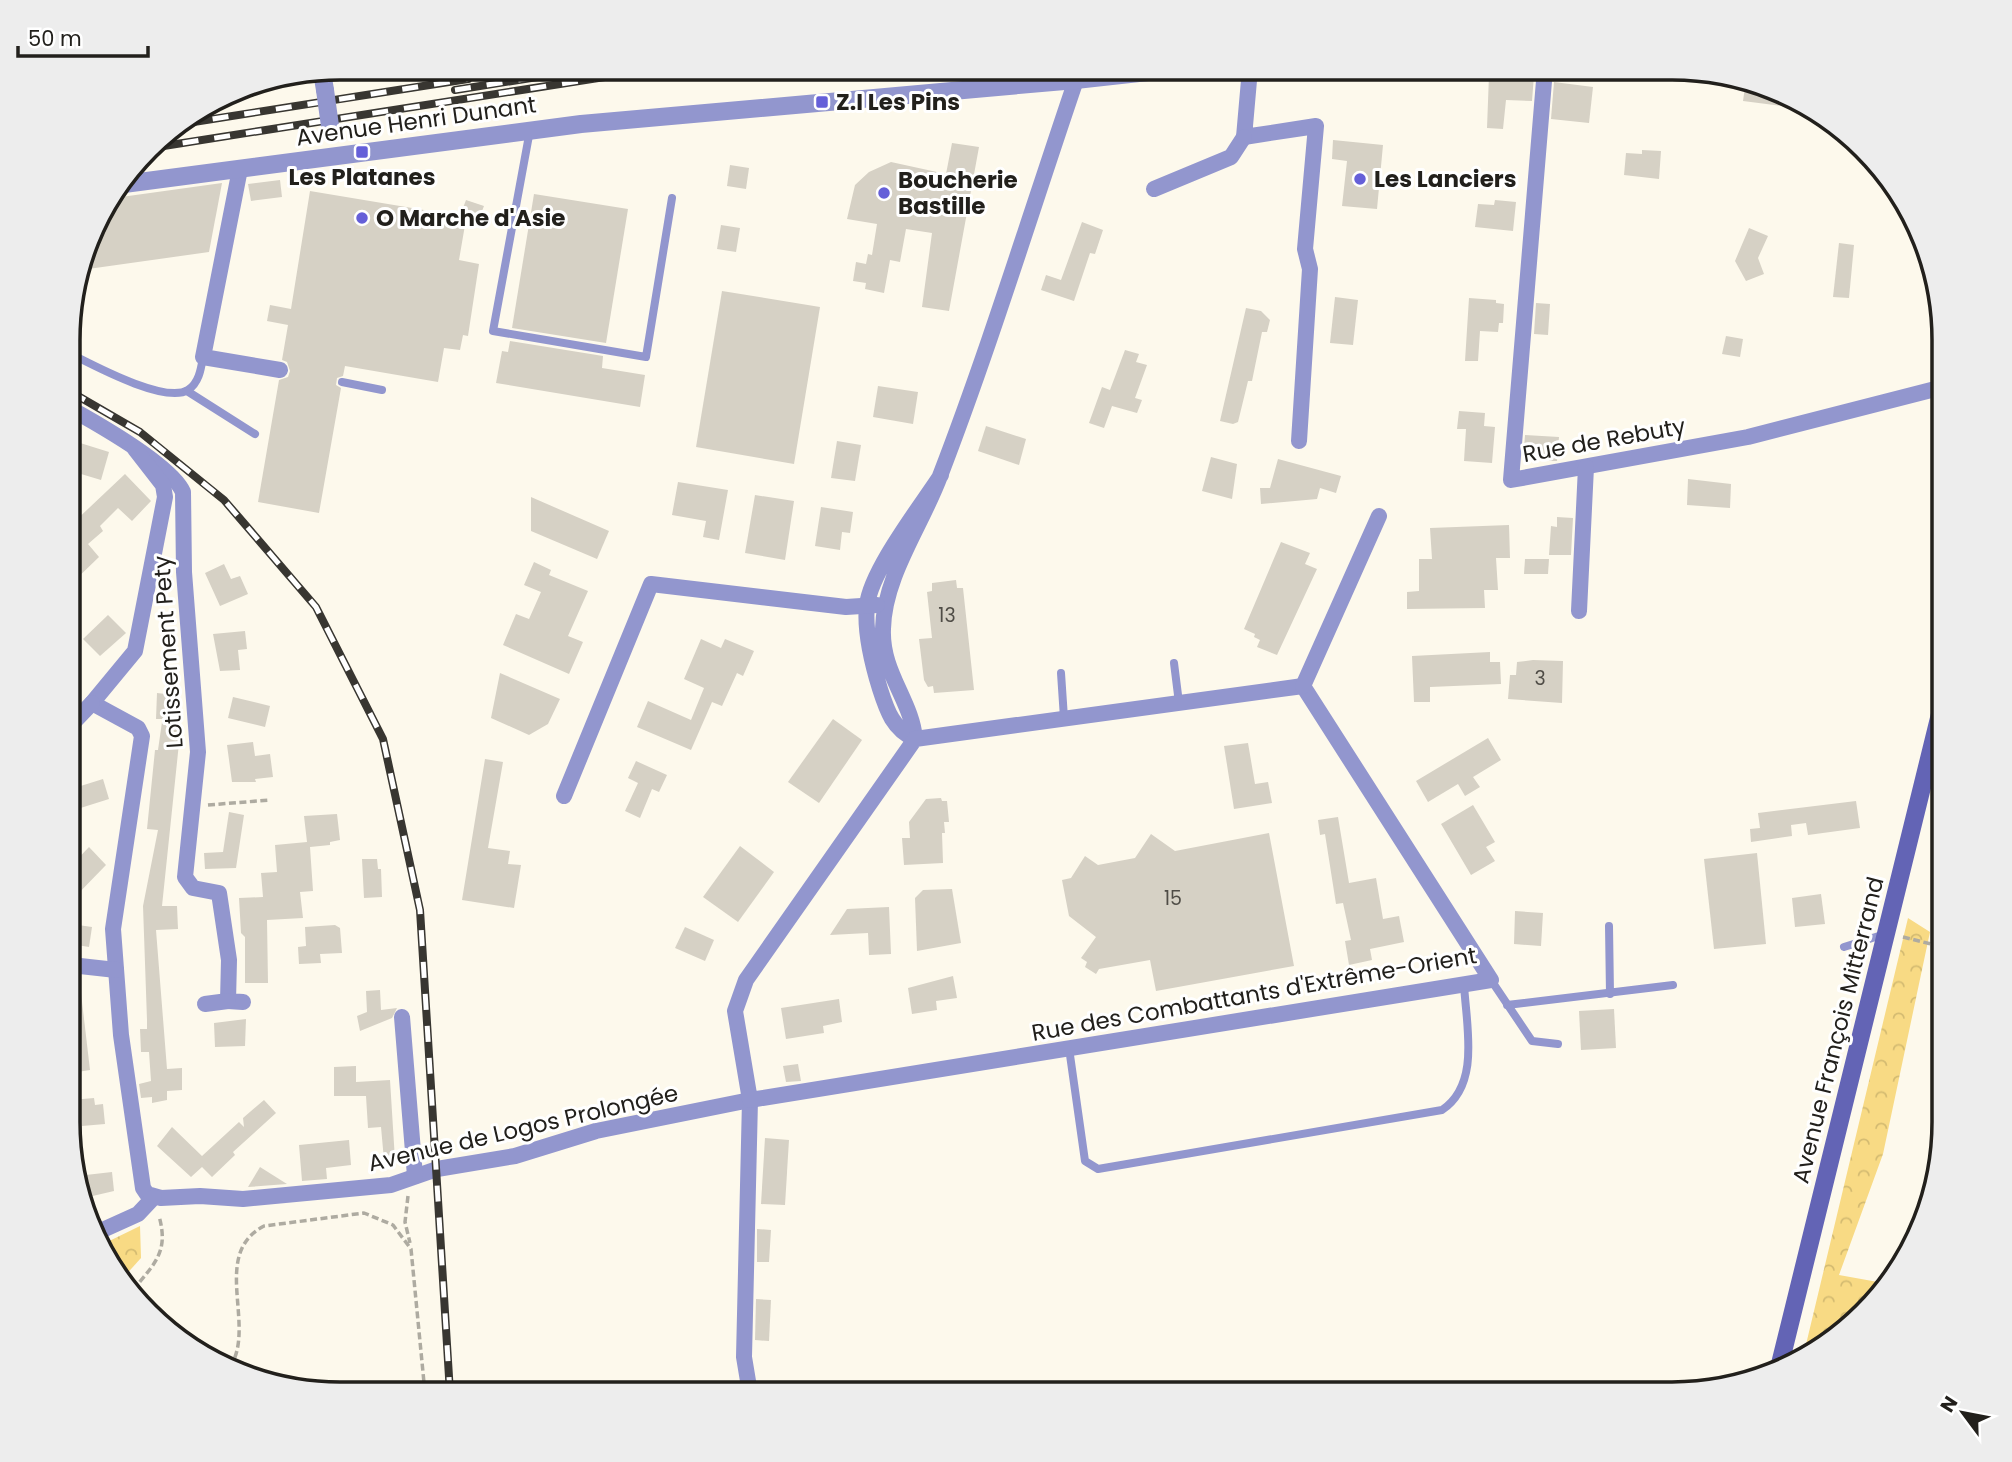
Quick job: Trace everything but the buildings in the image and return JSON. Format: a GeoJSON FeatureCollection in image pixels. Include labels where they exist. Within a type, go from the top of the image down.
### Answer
{"type":"FeatureCollection","features":[{"type":"Feature","properties":{"kind":"main road","name":"Avenue François Mitterrand"},"geometry":{"type":"LineString","coordinates":[[1783,1356],[1932,748]]}},
{"type":"Feature","properties":{"kind":"street","name":"Avenue Henri Dunant"},"geometry":{"type":"LineString","coordinates":[[133,183],[530,130],[1076,80]]}},
{"type":"Feature","properties":{"kind":"street"},"geometry":{"type":"LineString","coordinates":[[748,1382],[744,1357],[750,1100],[735,1011],[746,980],[915,739],[913,722],[895,688],[886,661],[883,629],[886,604],[941,475],[1076,80]]}},
{"type":"Feature","properties":{"kind":"street"},"geometry":{"type":"LineString","coordinates":[[1154,189],[1231,157],[1244,136],[1249,80]]}},
{"type":"Feature","properties":{"kind":"street","name":"Rue de Rebuty"},"geometry":{"type":"LineString","coordinates":[[1544,80],[1511,480],[1748,437],[1932,390]]}},
{"type":"Feature","properties":{"kind":"street"},"geometry":{"type":"LineString","coordinates":[[324,81],[334,156]]}},
{"type":"Feature","properties":{"kind":"street"},"geometry":{"type":"LineString","coordinates":[[1244,136],[1316,126],[1305,249],[1310,269],[1299,441]]}},
{"type":"Feature","properties":{"kind":"street"},"geometry":{"type":"LineString","coordinates":[[240,169],[203,357],[280,370]]}},
{"type":"Feature","properties":{"kind":"street"},"geometry":{"type":"LineString","coordinates":[[80,415],[114,432],[135,449],[163,485],[165,497],[135,650],[80,715]]}},
{"type":"Feature","properties":{"kind":"street","name":"Lotissement Pety"},"geometry":{"type":"LineString","coordinates":[[135,449],[176,481],[183,492],[184,572],[198,731],[185,877],[193,888],[214,890],[220,898],[236,1002],[205,1004]]}},
{"type":"Feature","properties":{"kind":"street"},"geometry":{"type":"LineString","coordinates":[[1579,611],[1586,467]]}},
{"type":"Feature","properties":{"kind":"street"},"geometry":{"type":"LineString","coordinates":[[941,475],[874,581],[867,606],[870,649],[882,693],[900,733],[915,739],[1303,686],[1379,516]]}},
{"type":"Feature","properties":{"kind":"street"},"geometry":{"type":"LineString","coordinates":[[564,796],[651,584],[846,607],[886,604]]}},
{"type":"Feature","properties":{"kind":"street","name":"Rue des Combattants d'Extrême-Orient"},"geometry":{"type":"LineString","coordinates":[[750,1100],[1491,980],[1303,686]]}},
{"type":"Feature","properties":{"kind":"street"},"geometry":{"type":"LineString","coordinates":[[92,702],[138,728],[142,736],[114,920],[121,1035],[139,1181],[147,1194],[154,1197],[138,1214],[104,1229]]}},
{"type":"Feature","properties":{"kind":"street"},"geometry":{"type":"LineString","coordinates":[[80,966],[116,970]]}},
{"type":"Feature","properties":{"kind":"street"},"geometry":{"type":"LineString","coordinates":[[402,1017],[415,1176]]}},
{"type":"Feature","properties":{"kind":"street","name":"Avenue de Logos Prolongée"},"geometry":{"type":"LineString","coordinates":[[154,1197],[262,1199],[391,1185],[415,1176],[515,1156],[596,1131],[750,1100]]}},
{"type":"Feature","properties":{"kind":"lane"},"geometry":{"type":"LineString","coordinates":[[530,130],[493,331],[646,357],[672,198]]}},
{"type":"Feature","properties":{"kind":"lane"},"geometry":{"type":"LineString","coordinates":[[80,358],[159,392],[176,394],[187,391],[197,382],[203,357]]}},
{"type":"Feature","properties":{"kind":"lane"},"geometry":{"type":"LineString","coordinates":[[342,382],[382,390]]}},
{"type":"Feature","properties":{"kind":"lane"},"geometry":{"type":"LineString","coordinates":[[187,391],[255,434]]}},
{"type":"Feature","properties":{"kind":"lane"},"geometry":{"type":"LineString","coordinates":[[1174,663],[1179,703]]}},
{"type":"Feature","properties":{"kind":"lane"},"geometry":{"type":"LineString","coordinates":[[1060,673],[1064,718]]}},
{"type":"Feature","properties":{"kind":"lane"},"geometry":{"type":"LineString","coordinates":[[1609,926],[1610,994]]}},
{"type":"Feature","properties":{"kind":"lane"},"geometry":{"type":"LineString","coordinates":[[1844,947],[1888,933]]}},
{"type":"Feature","properties":{"kind":"lane"},"geometry":{"type":"LineString","coordinates":[[1491,980],[1532,1041],[1558,1044]]}},
{"type":"Feature","properties":{"kind":"lane"},"geometry":{"type":"LineString","coordinates":[[1069,1048],[1085,1161],[1098,1168],[1442,1110],[1454,1102],[1466,1077],[1464,984]]}},
{"type":"Feature","properties":{"kind":"lane"},"geometry":{"type":"LineString","coordinates":[[1507,1005],[1673,985]]}},
{"type":"Feature","properties":{"kind":"path"},"geometry":{"type":"LineString","coordinates":[[192,806],[270,800]]}},
{"type":"Feature","properties":{"kind":"path"},"geometry":{"type":"LineString","coordinates":[[1888,933],[1932,944]]}},
{"type":"Feature","properties":{"kind":"path"},"geometry":{"type":"LineString","coordinates":[[415,1176],[406,1207],[424,1382]]}},
{"type":"Feature","properties":{"kind":"path"},"geometry":{"type":"LineString","coordinates":[[138,1284],[157,1261],[163,1247],[164,1236],[154,1197]]}},
{"type":"Feature","properties":{"kind":"path"},"geometry":{"type":"LineString","coordinates":[[235,1359],[241,1338],[236,1289],[239,1259],[244,1243],[253,1232],[264,1226],[364,1213],[393,1225],[411,1249]]}},
{"type":"Feature","properties":{"kind":"green space"},"geometry":{"type":"Polygon","coordinates":[[[1908,918],[1930,932],[1883,1154],[1839,1275],[1877,1282],[1843,1317],[1806,1344],[1908,918]]]}},
{"type":"Feature","properties":{"kind":"green space"},"geometry":{"type":"Polygon","coordinates":[[[140,1226],[141,1258],[128,1272],[124,1266],[110,1241],[140,1226]]]}},
{"type":"Feature","properties":{"kind":"railway"},"geometry":{"type":"LineString","coordinates":[[201,121],[462,80]]}},
{"type":"Feature","properties":{"kind":"railway"},"geometry":{"type":"LineString","coordinates":[[455,90],[518,80]]}},
{"type":"Feature","properties":{"kind":"railway"},"geometry":{"type":"LineString","coordinates":[[169,145],[585,80]]}},
{"type":"Feature","properties":{"kind":"railway"},"geometry":{"type":"LineString","coordinates":[[80,397],[140,432],[224,500],[316,607],[383,739],[420,910],[449,1382]]}},
{"type":"Feature","properties":{"kind":"place","name":"Z.I Les Pins"},"geometry":{"type":"Point","coordinates":[822,102]}},
{"type":"Feature","properties":{"kind":"place","name":"Les Platanes"},"geometry":{"type":"Point","coordinates":[362,152]}},
{"type":"Feature","properties":{"kind":"place","name":"Les Lanciers"},"geometry":{"type":"Point","coordinates":[1360,179]}},
{"type":"Feature","properties":{"kind":"place","name":"Boucherie Bastille"},"geometry":{"type":"Point","coordinates":[884,193]}},
{"type":"Feature","properties":{"kind":"place","name":"O Marche d'Asie"},"geometry":{"type":"Point","coordinates":[362,218]}}]}
